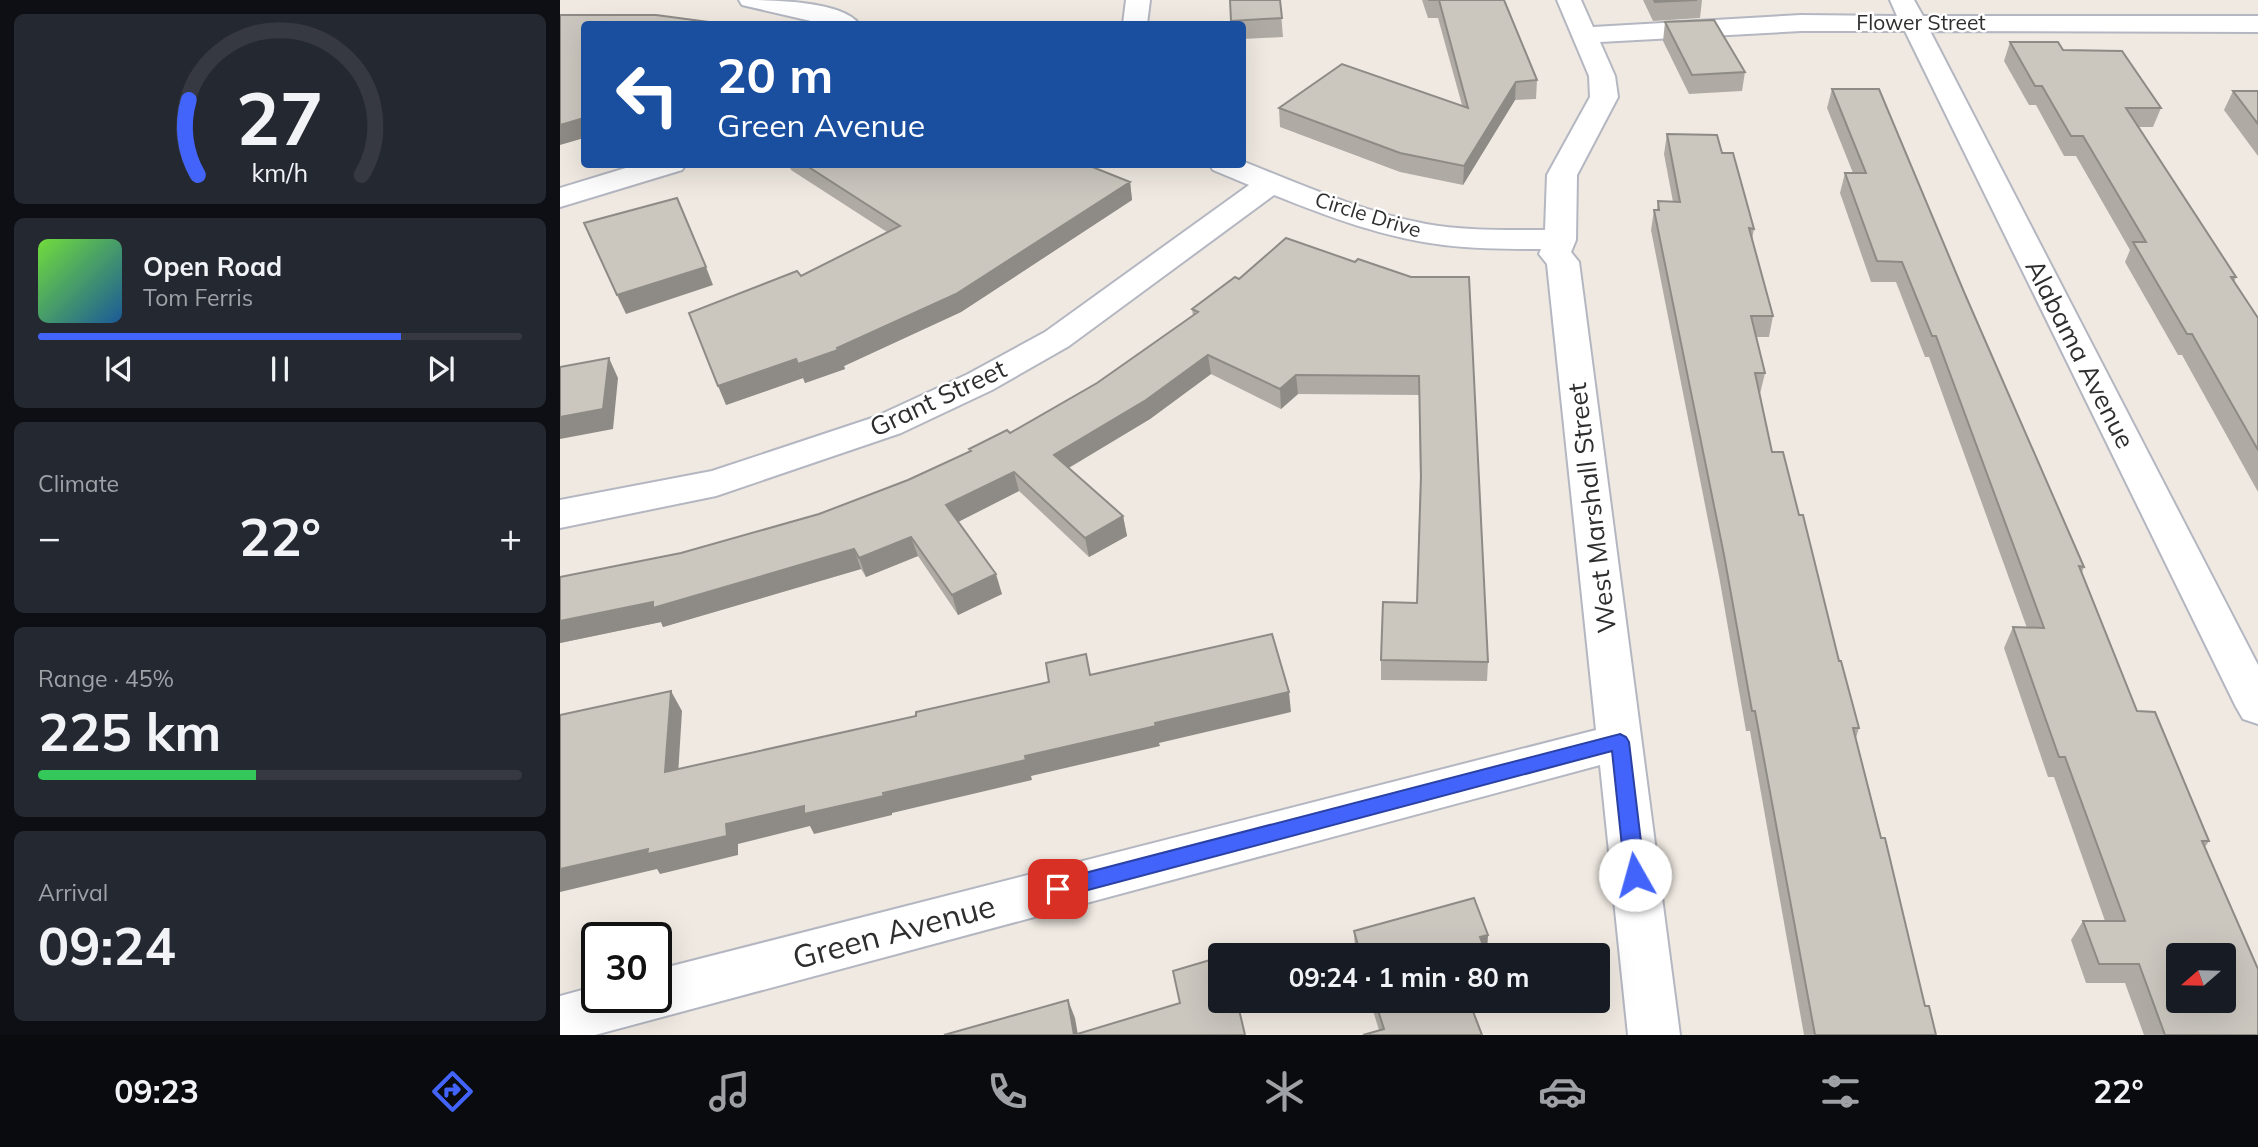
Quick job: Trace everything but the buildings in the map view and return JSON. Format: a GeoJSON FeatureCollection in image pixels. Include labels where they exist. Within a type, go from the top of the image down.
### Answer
{"type":"FeatureCollection","features":[{"type":"Feature","properties":{"kind":"street"},"geometry":{"type":"LineString","coordinates":[[751,0],[837,21]]}},
{"type":"Feature","properties":{"kind":"street"},"geometry":{"type":"LineString","coordinates":[[1135,21],[1138,0]]}},
{"type":"Feature","properties":{"kind":"street","name":"West Marshall Street"},"geometry":{"type":"LineString","coordinates":[[1569,0],[1602,76],[1604,97],[1562,175],[1560,240],[1555,254],[1563,262],[1654,1035]]}},
{"type":"Feature","properties":{"kind":"street","name":"Flower Street"},"geometry":{"type":"LineString","coordinates":[[1584,35],[1801,23],[1908,12],[2258,24]]}},
{"type":"Feature","properties":{"kind":"street","name":"Alabama Avenue"},"geometry":{"type":"LineString","coordinates":[[1908,12],[2258,707]]}},
{"type":"Feature","properties":{"kind":"street"},"geometry":{"type":"LineString","coordinates":[[560,198],[662,168]]}},
{"type":"Feature","properties":{"kind":"street","name":"Circle Drive"},"geometry":{"type":"LineString","coordinates":[[1233,168],[1379,222],[1425,233],[1468,239],[1560,240]]}},
{"type":"Feature","properties":{"kind":"street","name":"Grant Street"},"geometry":{"type":"LineString","coordinates":[[560,514],[716,483],[888,425],[980,382],[1057,339],[1270,183]]}},
{"type":"Feature","properties":{"kind":"street","name":"Green Avenue"},"geometry":{"type":"LineString","coordinates":[[672,990],[1620,742]]}},
{"type":"Feature","properties":{"kind":"street"},"geometry":{"type":"LineString","coordinates":[[560,1020],[587,1013]]}},
{"type":"Feature","properties":{"kind":"route"},"geometry":{"type":"LineString","coordinates":[[1058,889],[1620,742],[1635,875]]}}]}
